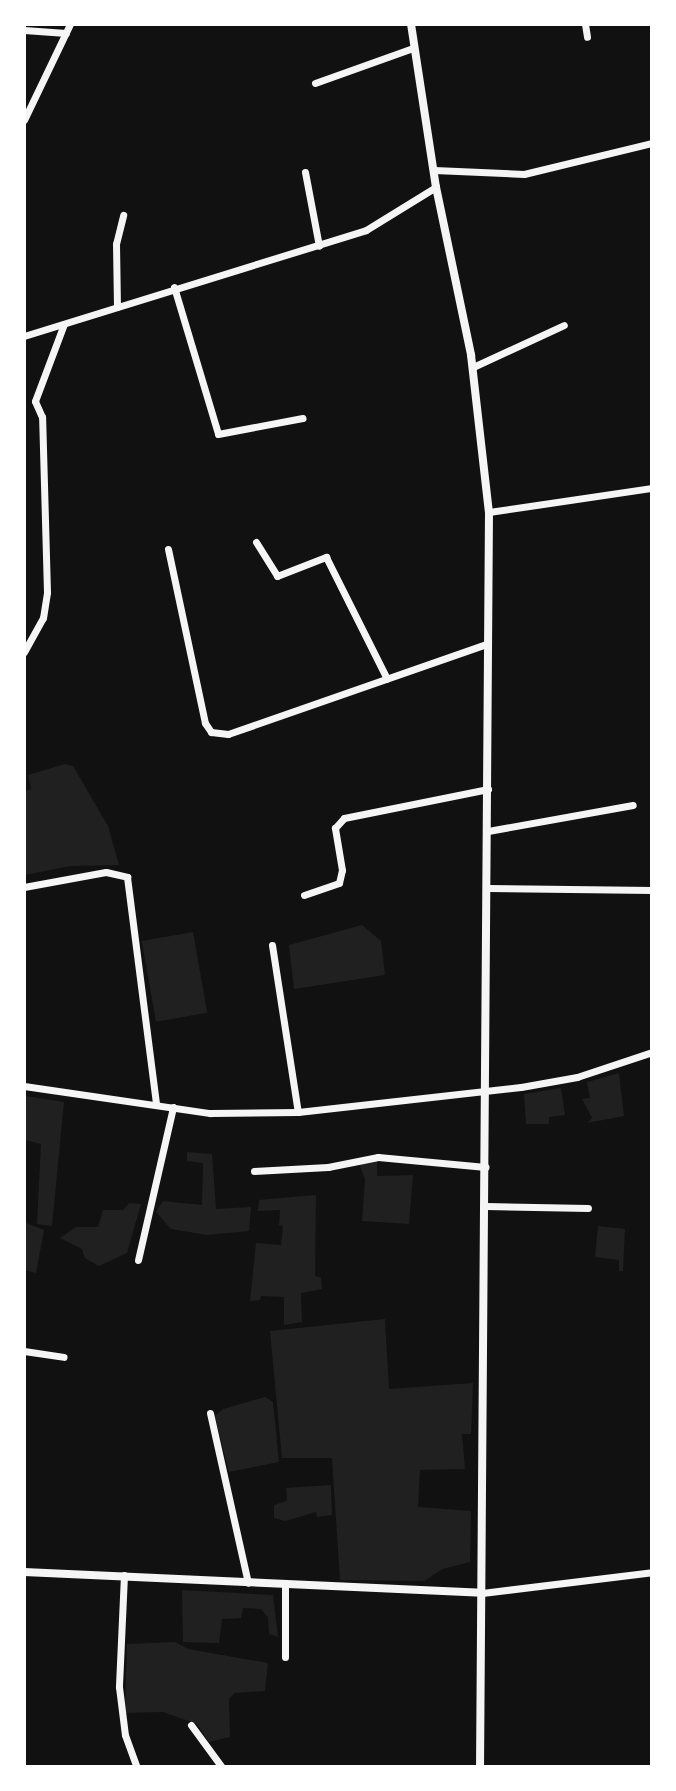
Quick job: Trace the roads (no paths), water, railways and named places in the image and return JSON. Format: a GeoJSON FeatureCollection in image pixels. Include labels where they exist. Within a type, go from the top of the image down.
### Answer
{"type":"FeatureCollection","features":[{"type":"Feature","properties":{"kind":"street"},"geometry":{"type":"LineString","coordinates":[[24,120],[70,24]]}},
{"type":"Feature","properties":{"kind":"street"},"geometry":{"type":"LineString","coordinates":[[411,24],[436,187],[473,367],[489,512],[480,1766]]}},
{"type":"Feature","properties":{"kind":"street"},"geometry":{"type":"LineString","coordinates":[[584,24],[587,37]]}},
{"type":"Feature","properties":{"kind":"street"},"geometry":{"type":"LineString","coordinates":[[24,30],[66,33]]}},
{"type":"Feature","properties":{"kind":"street"},"geometry":{"type":"LineString","coordinates":[[315,83],[413,48]]}},
{"type":"Feature","properties":{"kind":"street"},"geometry":{"type":"LineString","coordinates":[[434,170],[524,174],[652,143]]}},
{"type":"Feature","properties":{"kind":"street"},"geometry":{"type":"LineString","coordinates":[[305,172],[318,246]]}},
{"type":"Feature","properties":{"kind":"street"},"geometry":{"type":"LineString","coordinates":[[24,336],[174,287],[318,246],[388,220],[436,187]]}},
{"type":"Feature","properties":{"kind":"street"},"geometry":{"type":"LineString","coordinates":[[117,307],[116,244],[123,215]]}},
{"type":"Feature","properties":{"kind":"street"},"geometry":{"type":"LineString","coordinates":[[174,287],[218,434],[224,436],[303,418]]}},
{"type":"Feature","properties":{"kind":"street"},"geometry":{"type":"LineString","coordinates":[[24,652],[43,618],[47,592],[42,417],[35,401],[64,324]]}},
{"type":"Feature","properties":{"kind":"street"},"geometry":{"type":"LineString","coordinates":[[473,367],[564,325]]}},
{"type":"Feature","properties":{"kind":"street"},"geometry":{"type":"LineString","coordinates":[[24,402],[35,401]]}},
{"type":"Feature","properties":{"kind":"street"},"geometry":{"type":"LineString","coordinates":[[489,512],[652,488]]}},
{"type":"Feature","properties":{"kind":"street"},"geometry":{"type":"LineString","coordinates":[[256,542],[277,576],[326,557],[387,679]]}},
{"type":"Feature","properties":{"kind":"street"},"geometry":{"type":"LineString","coordinates":[[168,549],[205,723],[211,732],[228,734],[487,644]]}},
{"type":"Feature","properties":{"kind":"street"},"geometry":{"type":"LineString","coordinates":[[304,895],[339,883],[342,870],[335,828],[344,818],[488,789]]}},
{"type":"Feature","properties":{"kind":"street"},"geometry":{"type":"LineString","coordinates":[[488,831],[633,805]]}},
{"type":"Feature","properties":{"kind":"street"},"geometry":{"type":"LineString","coordinates":[[24,887],[106,872],[127,877],[156,1103]]}},
{"type":"Feature","properties":{"kind":"street"},"geometry":{"type":"LineString","coordinates":[[488,888],[652,890]]}},
{"type":"Feature","properties":{"kind":"street"},"geometry":{"type":"LineString","coordinates":[[272,945],[298,1112]]}},
{"type":"Feature","properties":{"kind":"street"},"geometry":{"type":"LineString","coordinates":[[24,1086],[156,1103],[210,1113],[298,1112],[485,1093],[577,1077],[652,1052]]}},
{"type":"Feature","properties":{"kind":"street"},"geometry":{"type":"LineString","coordinates":[[138,1260],[173,1107]]}},
{"type":"Feature","properties":{"kind":"street"},"geometry":{"type":"LineString","coordinates":[[254,1171],[328,1167],[378,1157],[486,1167]]}},
{"type":"Feature","properties":{"kind":"street"},"geometry":{"type":"LineString","coordinates":[[486,1206],[589,1208]]}},
{"type":"Feature","properties":{"kind":"street"},"geometry":{"type":"LineString","coordinates":[[24,1352],[64,1357]]}},
{"type":"Feature","properties":{"kind":"street"},"geometry":{"type":"LineString","coordinates":[[210,1413],[248,1583]]}},
{"type":"Feature","properties":{"kind":"street"},"geometry":{"type":"LineString","coordinates":[[24,1572],[482,1593],[652,1572]]}},
{"type":"Feature","properties":{"kind":"street"},"geometry":{"type":"LineString","coordinates":[[124,1575],[119,1687],[125,1735],[136,1766]]}},
{"type":"Feature","properties":{"kind":"street"},"geometry":{"type":"LineString","coordinates":[[285,1584],[285,1657]]}},
{"type":"Feature","properties":{"kind":"street"},"geometry":{"type":"LineString","coordinates":[[191,1725],[221,1766]]}}]}
